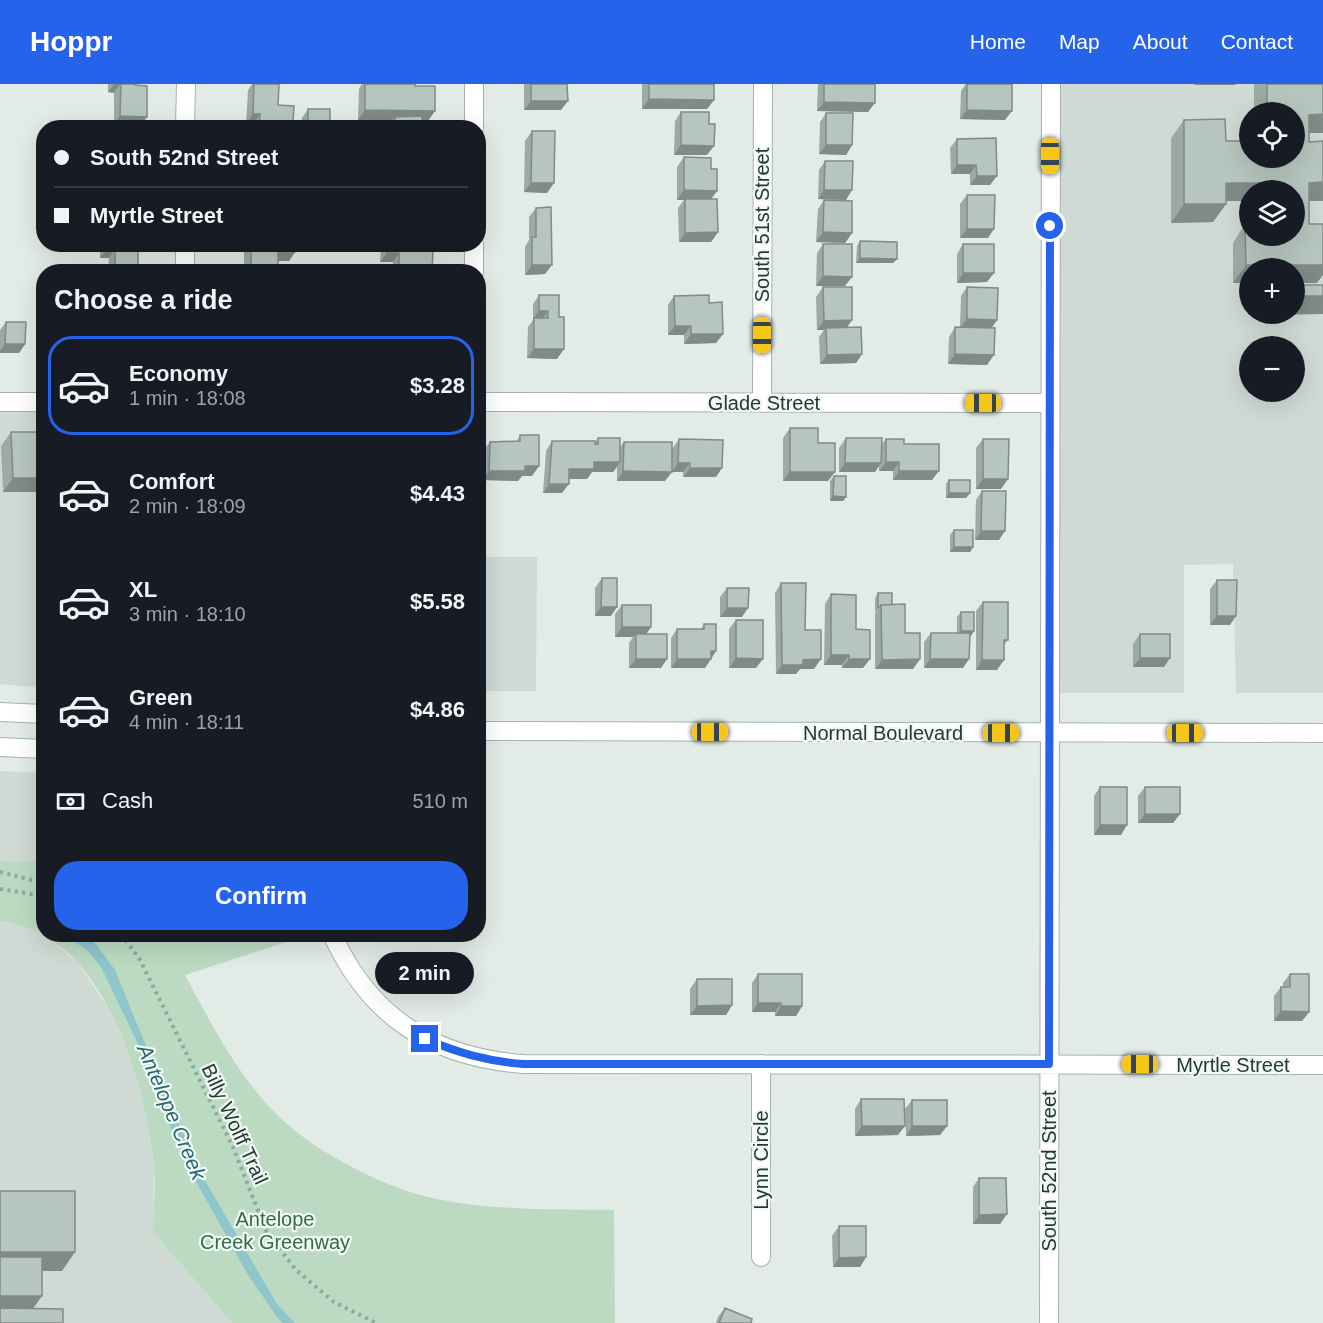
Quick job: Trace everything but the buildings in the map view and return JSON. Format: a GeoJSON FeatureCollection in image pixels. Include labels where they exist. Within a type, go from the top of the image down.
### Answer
{"type":"FeatureCollection","features":[{"type":"Feature","properties":{"kind":"street"},"geometry":{"type":"LineString","coordinates":[[185,120],[186,84]]}},
{"type":"Feature","properties":{"kind":"street"},"geometry":{"type":"LineString","coordinates":[[474,84],[474,120]]}},
{"type":"Feature","properties":{"kind":"street","name":"South 51st Street"},"geometry":{"type":"LineString","coordinates":[[762,403],[763,84]]}},
{"type":"Feature","properties":{"kind":"street","name":"South 52nd Street"},"geometry":{"type":"LineString","coordinates":[[1049,1323],[1048,733],[1051,84]]}},
{"type":"Feature","properties":{"kind":"street"},"geometry":{"type":"LineString","coordinates":[[0,402],[36,402]]}},
{"type":"Feature","properties":{"kind":"street","name":"Glade Street"},"geometry":{"type":"LineString","coordinates":[[486,402],[1050,403]]}},
{"type":"Feature","properties":{"kind":"street"},"geometry":{"type":"LineString","coordinates":[[0,712],[36,714]]}},
{"type":"Feature","properties":{"kind":"street","name":"Normal Boulevard"},"geometry":{"type":"LineString","coordinates":[[486,731],[1323,733]]}},
{"type":"Feature","properties":{"kind":"street"},"geometry":{"type":"LineString","coordinates":[[0,747],[36,749]]}},
{"type":"Feature","properties":{"kind":"street","name":"Myrtle Street"},"geometry":{"type":"LineString","coordinates":[[335,942],[357,980],[377,1003],[400,1022],[425,1039],[458,1053],[493,1061],[523,1064],[1323,1065]]}},
{"type":"Feature","properties":{"kind":"street","name":"Lynn Circle"},"geometry":{"type":"LineString","coordinates":[[761,1064],[761,1257]]}},
{"type":"Feature","properties":{"kind":"path"},"geometry":{"type":"LineString","coordinates":[[0,872],[36,882]]}},
{"type":"Feature","properties":{"kind":"path"},"geometry":{"type":"LineString","coordinates":[[0,889],[36,896]]}},
{"type":"Feature","properties":{"kind":"path","name":"Billy Wolff Trail"},"geometry":{"type":"LineString","coordinates":[[127,942],[139,958],[232,1147],[266,1231],[304,1277],[334,1302],[376,1323]]}},
{"type":"Feature","properties":{"kind":"shaded area"},"geometry":{"type":"Polygon","coordinates":[[[1051,84],[1323,84],[1323,693],[1236,693],[1233,564],[1184,565],[1184,693],[1049,693],[1051,84]]]}},
{"type":"Feature","properties":{"kind":"shaded area"},"geometry":{"type":"Polygon","coordinates":[[[0,402],[36,402],[36,687],[0,684],[0,402]]]}},
{"type":"Feature","properties":{"kind":"shaded area"},"geometry":{"type":"Polygon","coordinates":[[[486,557],[537,557],[536,691],[486,691],[486,557]]]}},
{"type":"Feature","properties":{"kind":"shaded area"},"geometry":{"type":"Polygon","coordinates":[[[0,771],[36,773],[36,862],[0,861],[0,771]]]}},
{"type":"Feature","properties":{"kind":"shaded area"},"geometry":{"type":"Polygon","coordinates":[[[0,921],[36,932],[36,942],[53,942],[78,963],[110,1011],[130,1055],[147,1117],[154,1170],[153,1232],[232,1323],[0,1323],[0,921]]]}},
{"type":"Feature","properties":{"kind":"green space"},"geometry":{"type":"Polygon","coordinates":[[[0,861],[36,862],[36,931],[0,921],[0,861]]]}},
{"type":"Feature","properties":{"kind":"green space","name":"Antelope Creek Greenway"},"geometry":{"type":"Polygon","coordinates":[[[53,942],[286,942],[185,975],[228,1052],[259,1095],[284,1121],[322,1150],[403,1190],[451,1202],[474,1205],[614,1210],[615,1323],[232,1323],[153,1232],[155,1176],[151,1141],[131,1060],[109,1009],[95,985],[67,952],[53,942]]]}},
{"type":"Feature","properties":{"kind":"water","name":"Antelope Creek"},"geometry":{"type":"Polygon","coordinates":[[[75,942],[96,944],[115,970],[174,1114],[203,1177],[277,1304],[295,1323],[283,1323],[277,1317],[248,1275],[194,1178],[164,1113],[140,1048],[101,967],[87,950],[75,942]]]}},
{"type":"Feature","properties":{"kind":"route"},"geometry":{"type":"LineString","coordinates":[[425,1039],[458,1053],[493,1061],[523,1064],[1049,1064],[1050,226]]}}]}
